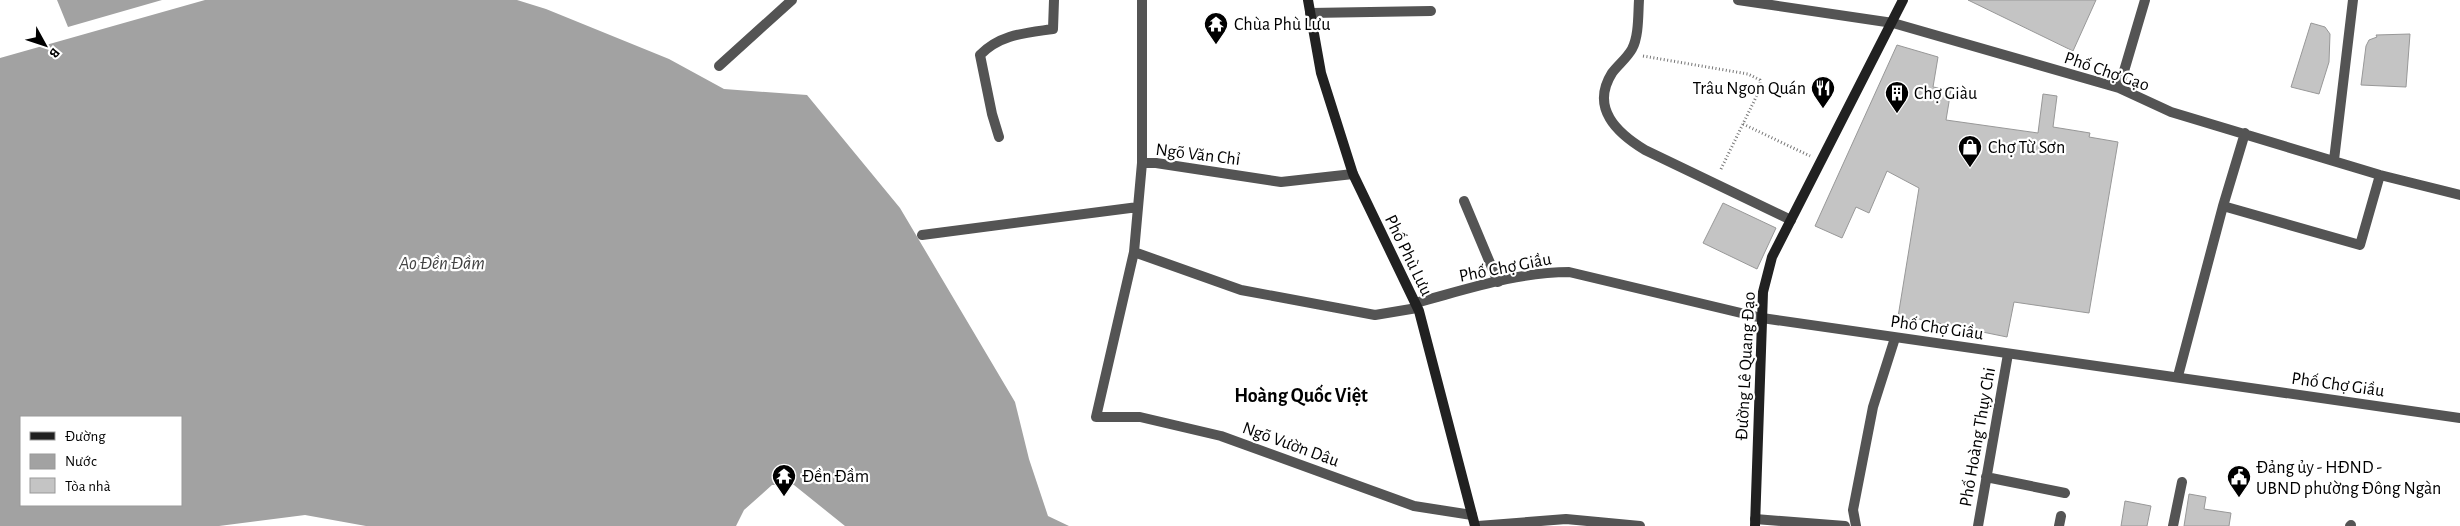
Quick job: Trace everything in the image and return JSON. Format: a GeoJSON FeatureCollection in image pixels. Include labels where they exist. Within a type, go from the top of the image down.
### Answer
{"type":"FeatureCollection","features":[{"type":"Feature","properties":{"kind":"main road","name":"Phố Phù Lưu"},"geometry":{"type":"LineString","coordinates":[[1308,0],[1320,73],[1353,174],[1416,305],[1476,526]]}},
{"type":"Feature","properties":{"kind":"main road","name":"Đường Lê Quang Đạo"},"geometry":{"type":"LineString","coordinates":[[1755,523],[1763,292],[1772,257],[1893,23],[1903,0]]}},
{"type":"Feature","properties":{"kind":"street"},"geometry":{"type":"LineString","coordinates":[[719,66],[792,0]]}},
{"type":"Feature","properties":{"kind":"street"},"geometry":{"type":"LineString","coordinates":[[999,137],[992,114],[980,55],[988,46],[1010,35],[1053,29],[1054,0]]}},
{"type":"Feature","properties":{"kind":"street","name":"Ngõ Văn Chỉ"},"geometry":{"type":"LineString","coordinates":[[1142,0],[1142,164],[1156,163],[1281,182],[1353,174]]}},
{"type":"Feature","properties":{"kind":"street"},"geometry":{"type":"LineString","coordinates":[[1639,0],[1633,45],[1612,74],[1606,89],[1608,114],[1614,127],[1624,138],[1645,150],[1791,220]]}},
{"type":"Feature","properties":{"kind":"street","name":"Phố Chợ Gạo"},"geometry":{"type":"LineString","coordinates":[[1738,0],[1893,23],[2119,88],[2170,112],[2380,175],[2460,195]]}},
{"type":"Feature","properties":{"kind":"street"},"geometry":{"type":"LineString","coordinates":[[2119,88],[2145,0]]}},
{"type":"Feature","properties":{"kind":"street"},"geometry":{"type":"LineString","coordinates":[[2334,160],[2353,0]]}},
{"type":"Feature","properties":{"kind":"street"},"geometry":{"type":"LineString","coordinates":[[1310,13],[1431,12]]}},
{"type":"Feature","properties":{"kind":"street"},"geometry":{"type":"LineString","coordinates":[[2178,376],[2223,206],[2245,133]]}},
{"type":"Feature","properties":{"kind":"street"},"geometry":{"type":"LineString","coordinates":[[1134,252],[1142,164]]}},
{"type":"Feature","properties":{"kind":"street"},"geometry":{"type":"LineString","coordinates":[[2223,206],[2360,245],[2380,175]]}},
{"type":"Feature","properties":{"kind":"street"},"geometry":{"type":"LineString","coordinates":[[1464,201],[1498,282]]}},
{"type":"Feature","properties":{"kind":"street"},"geometry":{"type":"LineString","coordinates":[[922,235],[1138,207]]}},
{"type":"Feature","properties":{"kind":"street","name":"Phố Chợ Giầu"},"geometry":{"type":"LineString","coordinates":[[1134,252],[1241,290],[1375,315],[1498,282],[1546,272],[1569,272],[1762,318],[2008,354],[2178,376],[2460,418]]}},
{"type":"Feature","properties":{"kind":"street","name":"Ngõ Vườn Dâu"},"geometry":{"type":"LineString","coordinates":[[1134,252],[1096,417],[1140,416],[1221,436],[1414,506],[1472,515]]}},
{"type":"Feature","properties":{"kind":"street"},"geometry":{"type":"LineString","coordinates":[[1856,526],[1852,510],[1872,414],[1894,338]]}},
{"type":"Feature","properties":{"kind":"street","name":"Phố Hoàng Thụy Chi"},"geometry":{"type":"LineString","coordinates":[[1978,526],[2008,354]]}},
{"type":"Feature","properties":{"kind":"street"},"geometry":{"type":"LineString","coordinates":[[1986,478],[2065,494]]}},
{"type":"Feature","properties":{"kind":"street"},"geometry":{"type":"LineString","coordinates":[[2173,526],[2182,482]]}},
{"type":"Feature","properties":{"kind":"street"},"geometry":{"type":"LineString","coordinates":[[1476,526],[1566,519],[1640,526]]}},
{"type":"Feature","properties":{"kind":"street"},"geometry":{"type":"LineString","coordinates":[[1755,523],[1845,526]]}},
{"type":"Feature","properties":{"kind":"path"},"geometry":{"type":"LineString","coordinates":[[1643,56],[1756,77],[1762,85],[1720,171]]}},
{"type":"Feature","properties":{"kind":"path"},"geometry":{"type":"LineString","coordinates":[[1743,124],[1822,162]]}},
{"type":"Feature","properties":{"kind":"water"},"geometry":{"type":"Polygon","coordinates":[[[57,0],[162,0],[68,27],[57,0]]]}},
{"type":"Feature","properties":{"kind":"water","name":"Ao Đền Đầm"},"geometry":{"type":"Polygon","coordinates":[[[205,0],[517,0],[546,9],[669,59],[724,89],[807,95],[900,208],[1015,402],[1029,459],[1048,516],[1069,526],[845,526],[794,485],[772,485],[744,510],[736,526],[366,526],[305,515],[219,526],[0,526],[0,58],[205,0]]]}},
{"type":"Feature","properties":{"kind":"building"},"geometry":{"type":"Polygon","coordinates":[[[1968,0],[2096,0],[2073,51],[1968,0]]]}},
{"type":"Feature","properties":{"kind":"building"},"geometry":{"type":"Polygon","coordinates":[[[2311,23],[2325,27],[2330,34],[2329,62],[2319,94],[2291,87],[2311,23]]]}},
{"type":"Feature","properties":{"kind":"building"},"geometry":{"type":"Polygon","coordinates":[[[2410,34],[2406,87],[2361,85],[2366,46],[2369,40],[2377,37],[2376,35],[2410,34]]]}},
{"type":"Feature","properties":{"kind":"building","name":"Chợ Từ Sơn"},"geometry":{"type":"Polygon","coordinates":[[[1897,45],[1938,57],[1933,87],[1951,90],[1946,120],[2038,133],[2043,94],[2057,96],[2053,127],[2090,133],[2089,137],[2118,142],[2089,313],[2014,302],[2007,337],[1914,318],[1913,320],[1898,317],[1919,188],[1887,171],[1869,213],[1856,207],[1842,238],[1815,226],[1897,45]]]}},
{"type":"Feature","properties":{"kind":"building"},"geometry":{"type":"Polygon","coordinates":[[[1723,203],[1776,228],[1757,269],[1703,243],[1723,203]]]}},
{"type":"Feature","properties":{"kind":"building"},"geometry":{"type":"Polygon","coordinates":[[[2189,494],[2206,497],[2204,509],[2231,513],[2229,526],[2184,526],[2189,494]]]}},
{"type":"Feature","properties":{"kind":"building"},"geometry":{"type":"Polygon","coordinates":[[[2125,501],[2151,506],[2147,526],[2121,526],[2125,501]]]}},
{"type":"Feature","properties":{"kind":"place","name":"Chùa Phù Lưu"},"geometry":{"type":"Point","coordinates":[1216,45]}},
{"type":"Feature","properties":{"kind":"place","name":"Trâu Ngon Quán"},"geometry":{"type":"Point","coordinates":[1823,109]}},
{"type":"Feature","properties":{"kind":"place","name":"Chợ Giàu"},"geometry":{"type":"Point","coordinates":[1897,114]}},
{"type":"Feature","properties":{"kind":"place","name":"Chợ Từ Sơn"},"geometry":{"type":"Point","coordinates":[1970,168]}},
{"type":"Feature","properties":{"kind":"place","name":"Đền Đầm"},"geometry":{"type":"Point","coordinates":[784,497]}},
{"type":"Feature","properties":{"kind":"place","name":"Đảng ủy - HĐND - UBND phường Đông Ngàn"},"geometry":{"type":"Point","coordinates":[2239,498]}},
{"type":"Feature","properties":{"kind":"district","name":"Hoàng Quốc Việt"},"geometry":{"type":"Point","coordinates":[1301,395]}}]}
